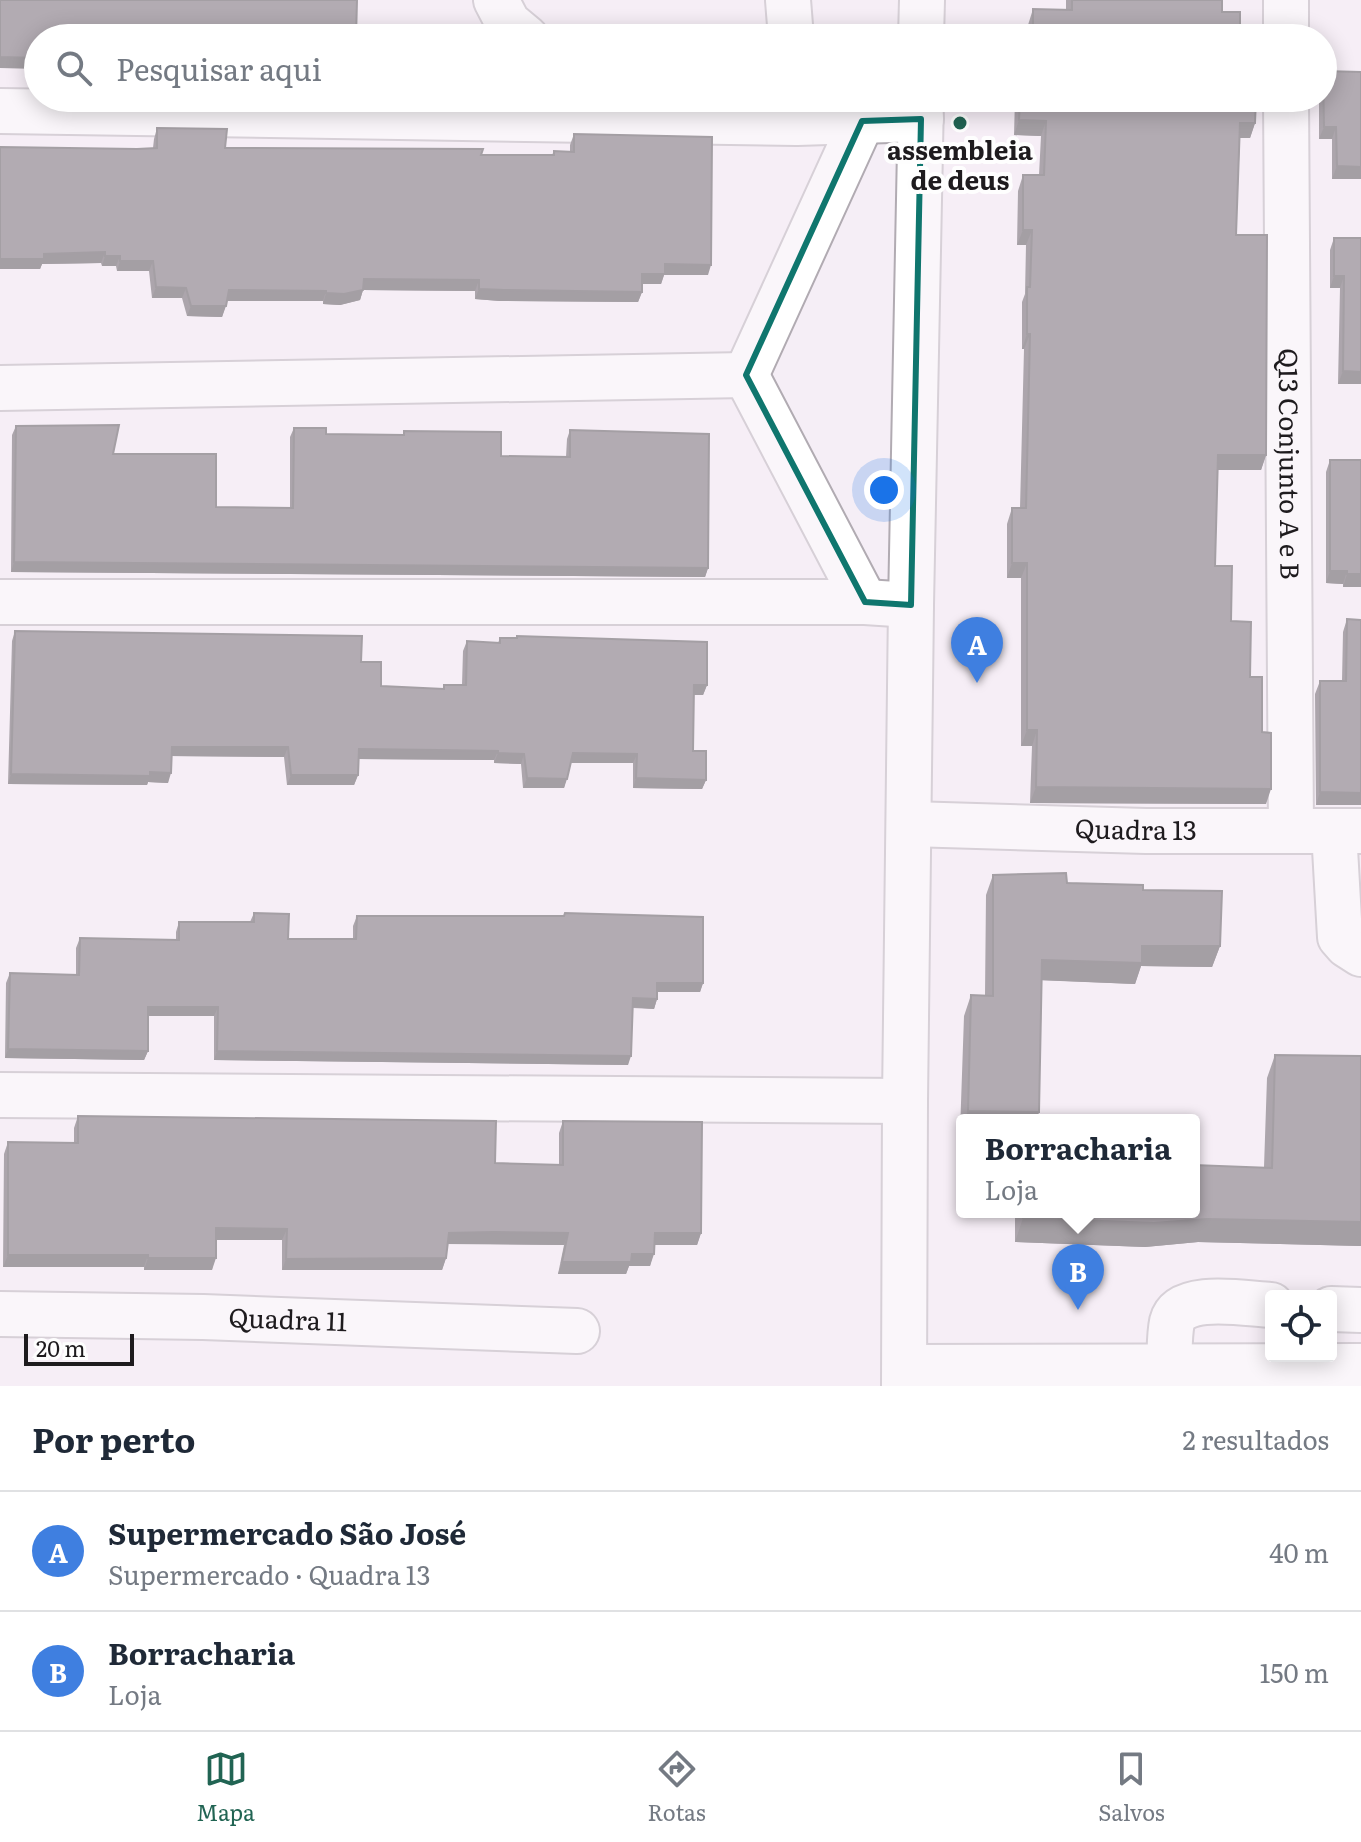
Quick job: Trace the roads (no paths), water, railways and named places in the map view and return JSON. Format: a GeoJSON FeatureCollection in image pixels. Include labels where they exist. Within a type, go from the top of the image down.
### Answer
{"type":"FeatureCollection","features":[{"type":"Feature","properties":{"kind":"street"},"geometry":{"type":"LineString","coordinates":[[496,0],[509,24]]}},
{"type":"Feature","properties":{"kind":"street"},"geometry":{"type":"LineString","coordinates":[[788,0],[790,24]]}},
{"type":"Feature","properties":{"kind":"street"},"geometry":{"type":"LineString","coordinates":[[921,24],[922,0]]}},
{"type":"Feature","properties":{"kind":"street"},"geometry":{"type":"LineString","coordinates":[[1286,0],[1286,24]]}},
{"type":"Feature","properties":{"kind":"street"},"geometry":{"type":"LineString","coordinates":[[0,111],[24,111]]}},
{"type":"Feature","properties":{"kind":"street"},"geometry":{"type":"LineString","coordinates":[[808,112],[862,121],[906,112]]}},
{"type":"Feature","properties":{"kind":"street"},"geometry":{"type":"LineString","coordinates":[[921,112],[911,605],[904,1376],[1169,1367],[1282,1375],[1361,1366]]}},
{"type":"Feature","properties":{"kind":"street","name":"Q13 Conjunto A e B"},"geometry":{"type":"LineString","coordinates":[[1286,112],[1291,829]]}},
{"type":"Feature","properties":{"kind":"street"},"geometry":{"type":"LineString","coordinates":[[746,375],[862,121]]}},
{"type":"Feature","properties":{"kind":"street"},"geometry":{"type":"LineString","coordinates":[[0,388],[746,375]]}},
{"type":"Feature","properties":{"kind":"street"},"geometry":{"type":"LineString","coordinates":[[746,375],[865,602]]}},
{"type":"Feature","properties":{"kind":"street"},"geometry":{"type":"LineString","coordinates":[[0,602],[865,602],[911,605]]}},
{"type":"Feature","properties":{"kind":"street","name":"Quadra 13"},"geometry":{"type":"LineString","coordinates":[[910,824],[1146,831],[1348,831]]}},
{"type":"Feature","properties":{"kind":"street"},"geometry":{"type":"LineString","coordinates":[[1348,831],[1340,937],[1361,954]]}},
{"type":"Feature","properties":{"kind":"street"},"geometry":{"type":"LineString","coordinates":[[0,1095],[905,1101]]}},
{"type":"Feature","properties":{"kind":"street"},"geometry":{"type":"LineString","coordinates":[[1169,1367],[1172,1320],[1183,1305],[1200,1302],[1265,1305]]}},
{"type":"Feature","properties":{"kind":"street"},"geometry":{"type":"LineString","coordinates":[[1337,1309],[1361,1310]]}},
{"type":"Feature","properties":{"kind":"street","name":"Quadra 11"},"geometry":{"type":"LineString","coordinates":[[0,1314],[203,1317],[577,1331]]}},
{"type":"Feature","properties":{"kind":"place","name":"assembleia de deus"},"geometry":{"type":"Point","coordinates":[960,123]}},
{"type":"Feature","properties":{"kind":"place","name":"Supermercado São José"},"geometry":{"type":"Point","coordinates":[977,683]}},
{"type":"Feature","properties":{"kind":"place","name":"Borracharia"},"geometry":{"type":"Point","coordinates":[1078,1310]}}]}
